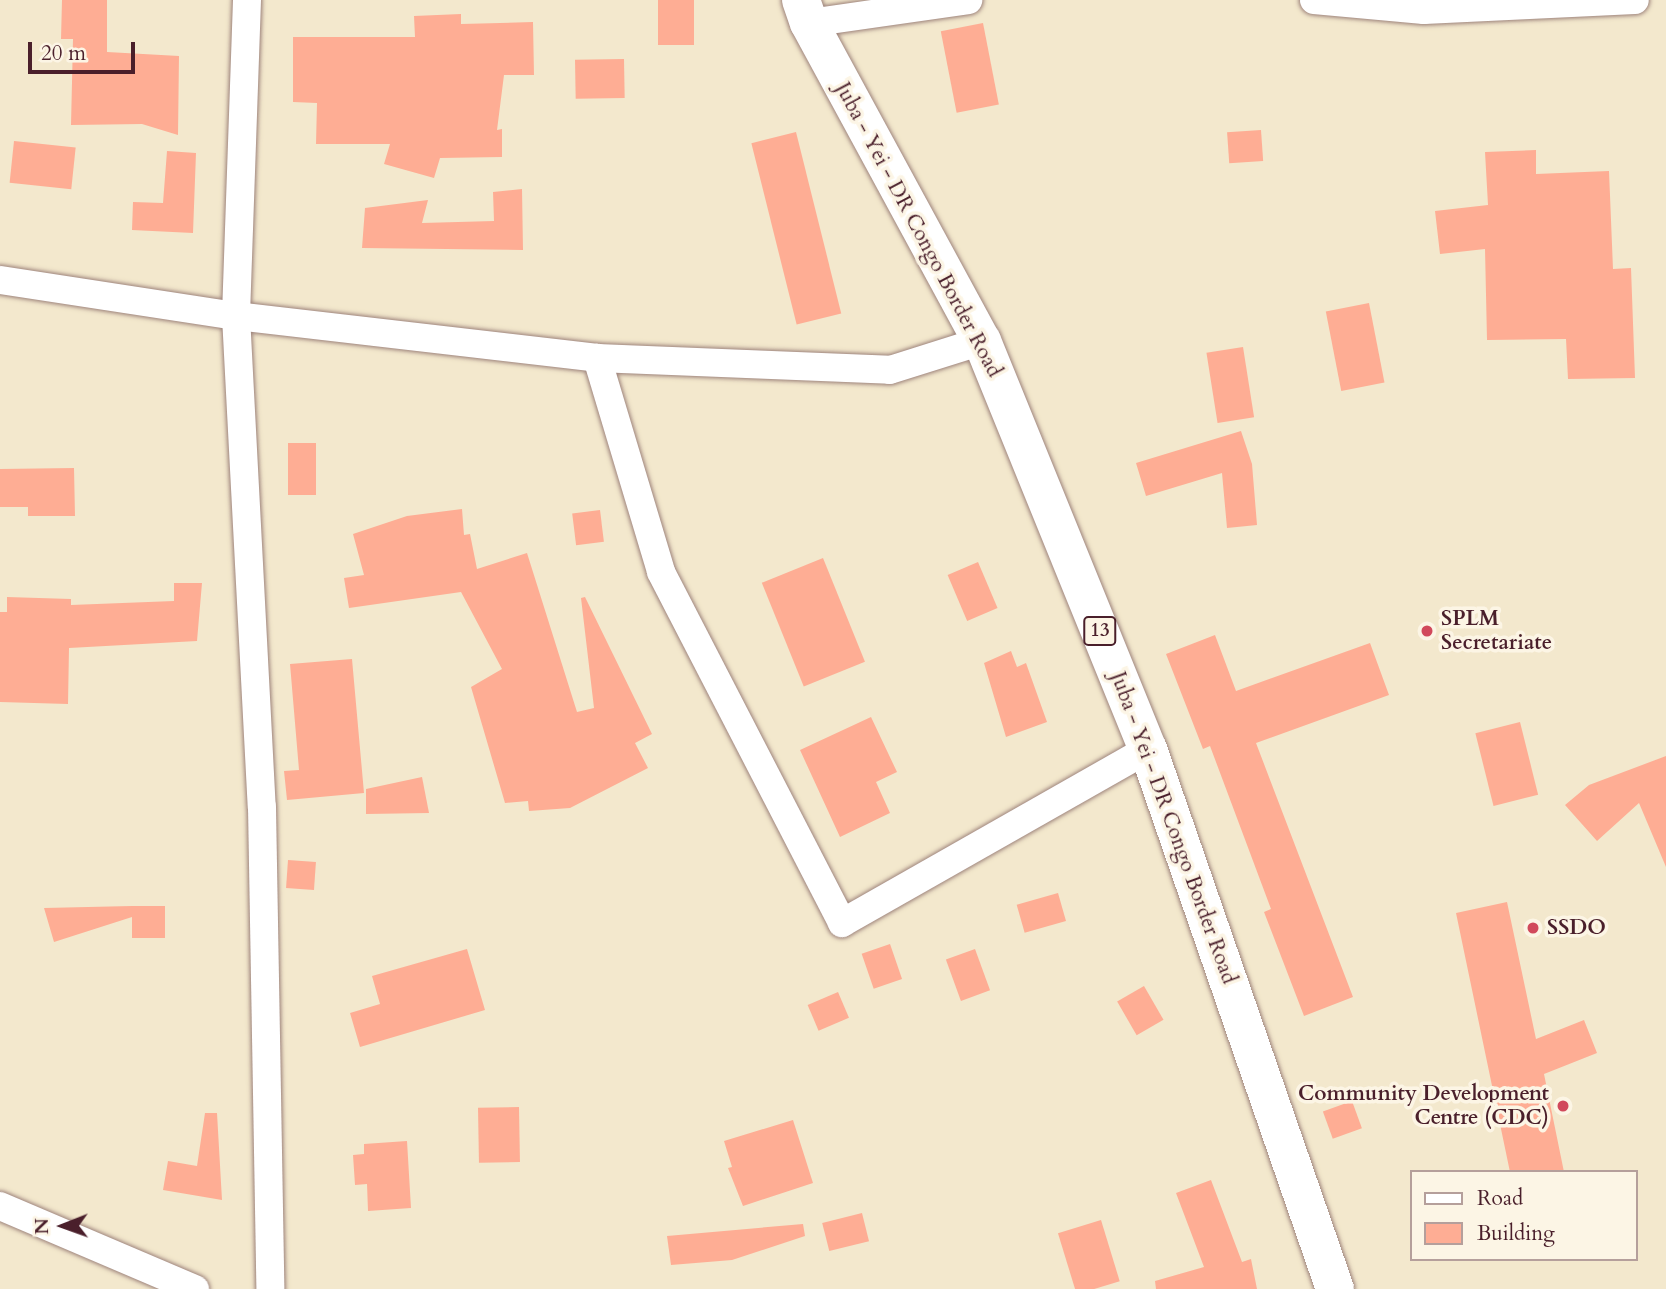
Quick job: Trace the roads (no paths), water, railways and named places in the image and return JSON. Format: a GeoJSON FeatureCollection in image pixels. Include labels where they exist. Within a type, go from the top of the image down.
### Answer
{"type":"FeatureCollection","features":[{"type":"Feature","properties":{"kind":"main road","name":"Juba - Yei - DR Congo Border Road"},"geometry":{"type":"LineString","coordinates":[[805,11],[982,341],[1148,749],[1335,1289]]}},
{"type":"Feature","properties":{"kind":"street"},"geometry":{"type":"LineString","coordinates":[[247,0],[236,316],[261,807],[270,1289]]}},
{"type":"Feature","properties":{"kind":"street"},"geometry":{"type":"LineString","coordinates":[[805,11],[968,0]]}},
{"type":"Feature","properties":{"kind":"street"},"geometry":{"type":"LineString","coordinates":[[1314,0],[1424,10],[1635,0]]}},
{"type":"Feature","properties":{"kind":"street"},"geometry":{"type":"LineString","coordinates":[[0,280],[236,316],[597,358],[890,370],[982,341]]}},
{"type":"Feature","properties":{"kind":"street"},"geometry":{"type":"LineString","coordinates":[[597,358],[661,572],[842,923],[1148,749]]}},
{"type":"Feature","properties":{"kind":"street"},"geometry":{"type":"LineString","coordinates":[[0,1206],[195,1289]]}},
{"type":"Feature","properties":{"kind":"place","name":"SPLM Secretariate"},"geometry":{"type":"Point","coordinates":[1427,631]}},
{"type":"Feature","properties":{"kind":"place","name":"SSDO"},"geometry":{"type":"Point","coordinates":[1533,928]}},
{"type":"Feature","properties":{"kind":"place","name":"Community Development Centre (CDC)"},"geometry":{"type":"Point","coordinates":[1563,1106]}}]}
